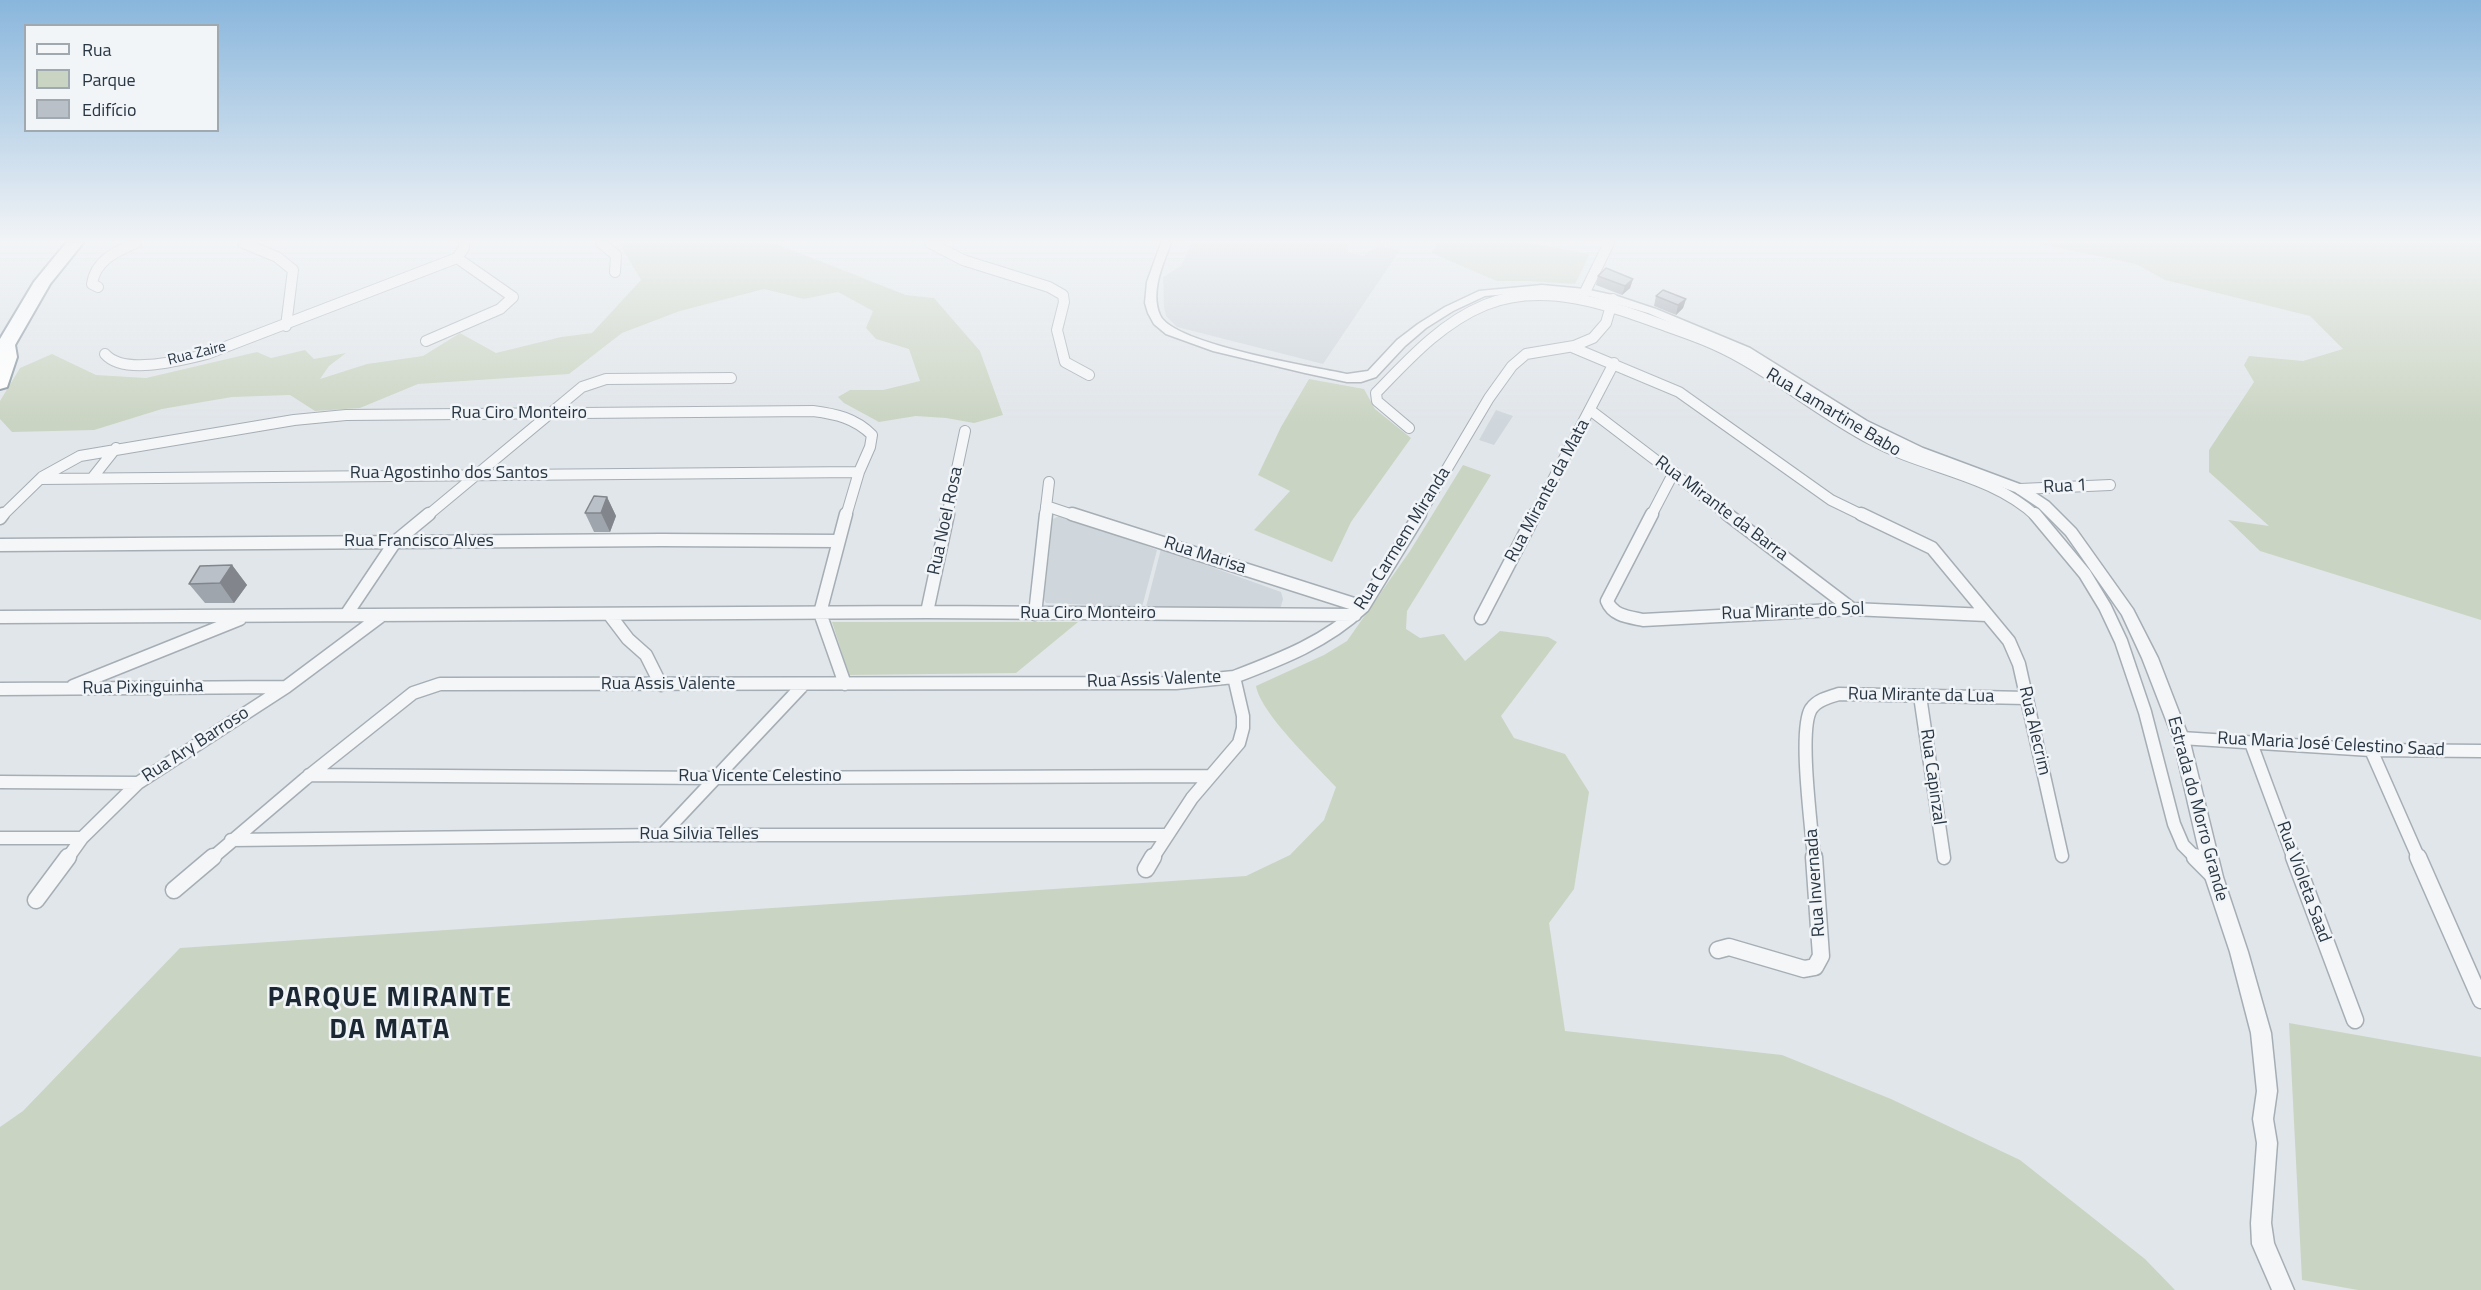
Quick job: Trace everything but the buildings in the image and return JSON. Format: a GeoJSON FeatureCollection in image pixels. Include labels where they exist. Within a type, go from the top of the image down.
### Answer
{"type":"FeatureCollection","features":[{"type":"Feature","properties":{"kind":"highway"},"geometry":{"type":"LineString","coordinates":[[0,323],[13,303]]}},
{"type":"Feature","properties":{"kind":"highway"},"geometry":{"type":"LineString","coordinates":[[0,383],[8,357],[3,350],[27,303]]}},
{"type":"Feature","properties":{"kind":"street"},"geometry":{"type":"LineString","coordinates":[[286,326],[289,303]]}},
{"type":"Feature","properties":{"kind":"street","name":"Rua Zaire"},"geometry":{"type":"LineString","coordinates":[[105,354],[110,360],[120,364],[135,366],[161,363],[220,350],[343,303]]}},
{"type":"Feature","properties":{"kind":"street"},"geometry":{"type":"LineString","coordinates":[[426,342],[500,309],[506,303]]}},
{"type":"Feature","properties":{"kind":"street"},"geometry":{"type":"LineString","coordinates":[[1064,303],[1057,330],[1065,362],[1089,375]]}},
{"type":"Feature","properties":{"kind":"street","name":"Estrada do Morro Grande"},"geometry":{"type":"LineString","coordinates":[[1151,303],[1158,322],[1180,336],[1236,352],[1347,378],[1361,378],[1372,374],[1401,343],[1422,326],[1461,303]]}},
{"type":"Feature","properties":{"kind":"street","name":"Rua Lamartine Babo"},"geometry":{"type":"LineString","coordinates":[[1409,428],[1377,400],[1376,393],[1419,348],[1462,316],[1497,303]]}},
{"type":"Feature","properties":{"kind":"street","name":"Rua Carmem Miranda"},"geometry":{"type":"LineString","coordinates":[[1234,677],[1280,660],[1334,631],[1359,611],[1480,414],[1521,357],[1574,348],[1594,338],[1610,318],[1612,303]]}},
{"type":"Feature","properties":{"kind":"street","name":"Rua Lamartine Babo"},"geometry":{"type":"LineString","coordinates":[[1615,303],[1741,357],[1872,441],[1912,459],[1991,486],[2018,501],[2031,512],[2061,543],[2097,590],[2133,669],[2174,824],[2183,845],[2214,877]]}},
{"type":"Feature","properties":{"kind":"street","name":"Estrada do Morro Grande"},"geometry":{"type":"LineString","coordinates":[[1616,303],[1701,330],[1746,351],[1863,424],[1918,451],[2020,489],[2044,505],[2071,532],[2128,613],[2150,658],[2181,738],[2214,877],[2239,952],[2261,1033],[2267,1091],[2263,1119],[2267,1143],[2261,1223],[2264,1244],[2283,1290]]}},
{"type":"Feature","properties":{"kind":"street"},"geometry":{"type":"LineString","coordinates":[[1449,309],[1462,316]]}},
{"type":"Feature","properties":{"kind":"street","name":"Rua Carmem Miranda"},"geometry":{"type":"LineString","coordinates":[[1574,348],[1588,351],[1679,392],[1831,500],[1923,542],[1941,556],[1987,615]]}},
{"type":"Feature","properties":{"kind":"street","name":"Rua Mirante da Mata"},"geometry":{"type":"LineString","coordinates":[[1481,618],[1614,363]]}},
{"type":"Feature","properties":{"kind":"street"},"geometry":{"type":"LineString","coordinates":[[346,615],[395,542],[582,387],[606,379],[731,378]]}},
{"type":"Feature","properties":{"kind":"street","name":"Rua Mirante da Barra"},"geometry":{"type":"LineString","coordinates":[[1590,410],[1852,609]]}},
{"type":"Feature","properties":{"kind":"street","name":"Rua Ciro Monteiro"},"geometry":{"type":"LineString","coordinates":[[0,518],[22,492],[39,478],[72,458],[116,448],[294,420],[346,415],[813,411],[860,422],[872,435],[838,541],[820,613]]}},
{"type":"Feature","properties":{"kind":"street","name":"Rua Noel Rosa"},"geometry":{"type":"LineString","coordinates":[[927,612],[965,431]]}},
{"type":"Feature","properties":{"kind":"street"},"geometry":{"type":"LineString","coordinates":[[93,477],[116,448]]}},
{"type":"Feature","properties":{"kind":"street","name":"Rua Agostinho dos Santos"},"geometry":{"type":"LineString","coordinates":[[39,478],[476,473],[859,472]]}},
{"type":"Feature","properties":{"kind":"street","name":"Rua Mirante do Sol"},"geometry":{"type":"LineString","coordinates":[[1674,472],[1607,601],[1609,608],[1616,613],[1643,620],[1852,609],[1987,615]]}},
{"type":"Feature","properties":{"kind":"street"},"geometry":{"type":"LineString","coordinates":[[1035,614],[1049,482]]}},
{"type":"Feature","properties":{"kind":"street","name":"Rua 1"},"geometry":{"type":"LineString","coordinates":[[2020,489],[2110,485]]}},
{"type":"Feature","properties":{"kind":"street","name":"Rua Marisa"},"geometry":{"type":"LineString","coordinates":[[1046,506],[1359,611]]}},
{"type":"Feature","properties":{"kind":"street","name":"Rua Francisco Alves"},"geometry":{"type":"LineString","coordinates":[[0,545],[838,541]]}},
{"type":"Feature","properties":{"kind":"street","name":"Rua Ciro Monteiro"},"geometry":{"type":"LineString","coordinates":[[0,617],[1359,611]]}},
{"type":"Feature","properties":{"kind":"street"},"geometry":{"type":"LineString","coordinates":[[820,613],[845,684]]}},
{"type":"Feature","properties":{"kind":"street"},"geometry":{"type":"LineString","coordinates":[[609,614],[628,639],[646,655],[661,685]]}},
{"type":"Feature","properties":{"kind":"street","name":"Rua Alecrim"},"geometry":{"type":"LineString","coordinates":[[1987,615],[2009,641],[2019,664],[2062,856]]}},
{"type":"Feature","properties":{"kind":"street"},"geometry":{"type":"LineString","coordinates":[[66,689],[248,616]]}},
{"type":"Feature","properties":{"kind":"street","name":"Rua Ary Barroso"},"geometry":{"type":"LineString","coordinates":[[36,900],[82,837],[138,783],[286,687],[381,616]]}},
{"type":"Feature","properties":{"kind":"street"},"geometry":{"type":"LineString","coordinates":[[1146,869],[1166,835],[1210,776],[1232,756],[1244,728],[1234,677]]}},
{"type":"Feature","properties":{"kind":"street","name":"Rua Assis Valente"},"geometry":{"type":"LineString","coordinates":[[174,890],[309,775],[413,693],[440,684],[1176,682],[1234,677]]}},
{"type":"Feature","properties":{"kind":"street"},"geometry":{"type":"LineString","coordinates":[[662,835],[804,684]]}},
{"type":"Feature","properties":{"kind":"street","name":"Rua Pixinguinha"},"geometry":{"type":"LineString","coordinates":[[0,689],[286,687]]}},
{"type":"Feature","properties":{"kind":"street","name":"Rua Mirante da Lua"},"geometry":{"type":"LineString","coordinates":[[1817,700],[1839,694],[2026,698]]}},
{"type":"Feature","properties":{"kind":"street","name":"Rua Capinzal"},"geometry":{"type":"LineString","coordinates":[[1920,696],[1944,858]]}},
{"type":"Feature","properties":{"kind":"street","name":"Rua Invernada"},"geometry":{"type":"LineString","coordinates":[[1718,950],[1729,947],[1740,949],[1804,969],[1815,967],[1820,961],[1805,737],[1807,714],[1817,700]]}},
{"type":"Feature","properties":{"kind":"street","name":"Rua Maria José Celestino Saad"},"geometry":{"type":"LineString","coordinates":[[2181,738],[2371,750],[2481,751]]}},
{"type":"Feature","properties":{"kind":"street","name":"Rua Violeta Saad"},"geometry":{"type":"LineString","coordinates":[[2252,743],[2355,1020]]}},
{"type":"Feature","properties":{"kind":"street"},"geometry":{"type":"LineString","coordinates":[[2371,750],[2481,1000]]}},
{"type":"Feature","properties":{"kind":"street","name":"Rua Vicente Celestino"},"geometry":{"type":"LineString","coordinates":[[309,775],[715,778],[1210,776]]}},
{"type":"Feature","properties":{"kind":"street"},"geometry":{"type":"LineString","coordinates":[[0,782],[138,783]]}},
{"type":"Feature","properties":{"kind":"street","name":"Rua Silvia Telles"},"geometry":{"type":"LineString","coordinates":[[231,840],[662,835],[1166,835]]}},
{"type":"Feature","properties":{"kind":"street"},"geometry":{"type":"LineString","coordinates":[[0,838],[82,837]]}},
{"type":"Feature","properties":{"kind":"shaded area"},"geometry":{"type":"Polygon","coordinates":[[[1164,303],[1364,303],[1323,364],[1177,327],[1166,316],[1164,303]]]}},
{"type":"Feature","properties":{"kind":"shaded area"},"geometry":{"type":"Polygon","coordinates":[[[1496,410],[1513,416],[1494,445],[1479,440],[1496,410]]]}},
{"type":"Feature","properties":{"kind":"shaded area"},"geometry":{"type":"Polygon","coordinates":[[[1059,516],[1073,517],[1157,550],[1142,607],[1046,603],[1044,600],[1053,519],[1059,516]]]}},
{"type":"Feature","properties":{"kind":"shaded area"},"geometry":{"type":"Polygon","coordinates":[[[1161,549],[1281,592],[1283,599],[1280,610],[1146,607],[1161,549]]]}},
{"type":"Feature","properties":{"kind":"green space"},"geometry":{"type":"Polygon","coordinates":[[[620,303],[710,303],[680,311],[622,333],[569,374],[418,384],[360,408],[315,411],[290,395],[232,397],[162,409],[94,430],[12,432],[0,419],[0,401],[20,368],[52,354],[96,375],[146,378],[257,352],[271,358],[305,350],[314,359],[346,353],[329,366],[320,379],[367,364],[423,356],[460,333],[496,353],[561,337],[592,333],[620,303]]]}},
{"type":"Feature","properties":{"kind":"green space"},"geometry":{"type":"Polygon","coordinates":[[[859,303],[939,303],[980,351],[1003,415],[974,423],[916,416],[879,422],[844,403],[838,397],[850,390],[883,390],[920,381],[909,349],[876,339],[866,328],[873,311],[859,303]]]}},
{"type":"Feature","properties":{"kind":"green space"},"geometry":{"type":"Polygon","coordinates":[[[2258,303],[2481,303],[2481,620],[2260,551],[2228,520],[2269,526],[2209,472],[2209,450],[2254,382],[2244,365],[2249,356],[2303,361],[2343,349],[2310,316],[2258,303]]]}},
{"type":"Feature","properties":{"kind":"green space"},"geometry":{"type":"Polygon","coordinates":[[[1309,379],[1364,389],[1375,409],[1411,438],[1351,522],[1332,562],[1254,530],[1290,491],[1258,475],[1281,427],[1309,379]]]}},
{"type":"Feature","properties":{"kind":"green space"},"geometry":{"type":"Polygon","coordinates":[[[1463,465],[1491,475],[1407,611],[1406,629],[1420,638],[1444,634],[1465,661],[1500,631],[1548,637],[1557,642],[1501,716],[1514,738],[1565,754],[1589,792],[1574,889],[1549,923],[1565,1031],[1782,1055],[1891,1099],[2020,1160],[2145,1259],[2175,1290],[0,1290],[0,1127],[23,1111],[180,948],[1246,876],[1290,855],[1324,820],[1336,787],[1278,724],[1260,697],[1256,686],[1324,655],[1347,641],[1410,551],[1463,465]]]}},
{"type":"Feature","properties":{"kind":"green space"},"geometry":{"type":"Polygon","coordinates":[[[832,622],[1078,622],[1016,673],[849,675],[832,622]]]}},
{"type":"Feature","properties":{"kind":"green space"},"geometry":{"type":"Polygon","coordinates":[[[2289,1023],[2481,1057],[2481,1290],[2358,1290],[2302,1280],[2289,1023]]]}},
{"type":"Feature","properties":{"kind":"district","name":"PARQUE MIRANTE DA MATA"},"geometry":{"type":"Point","coordinates":[390,1015]}}]}
